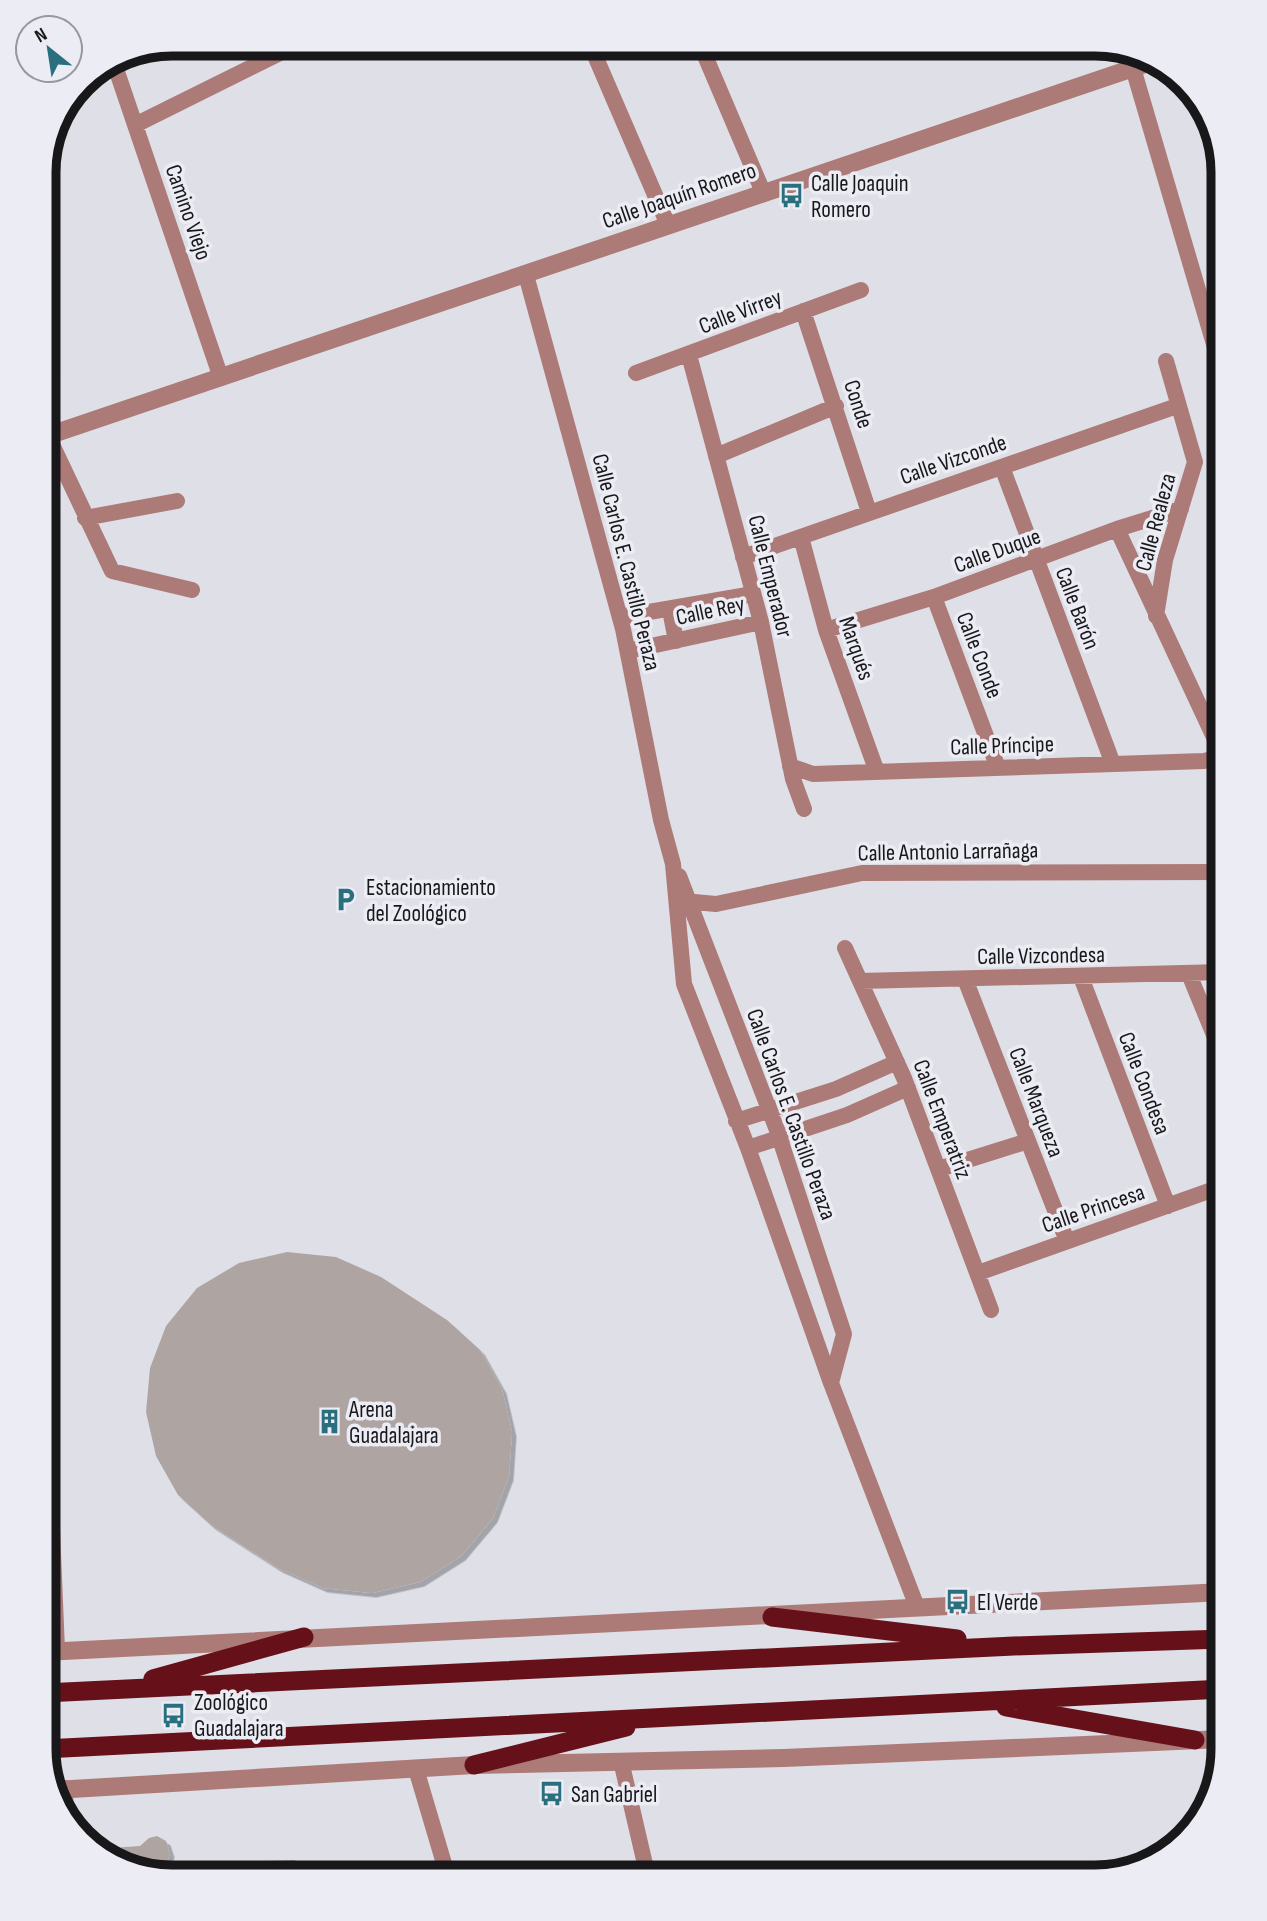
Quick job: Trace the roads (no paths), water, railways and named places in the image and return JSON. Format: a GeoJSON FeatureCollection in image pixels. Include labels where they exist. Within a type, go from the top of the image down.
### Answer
{"type":"FeatureCollection","features":[{"type":"Feature","properties":{"kind":"highway"},"geometry":{"type":"LineString","coordinates":[[772,1617],[1014,1646]]}},
{"type":"Feature","properties":{"kind":"highway"},"geometry":{"type":"LineString","coordinates":[[116,1689],[303,1637]]}},
{"type":"Feature","properties":{"kind":"highway"},"geometry":{"type":"LineString","coordinates":[[56,1692],[1014,1646],[1211,1639]]}},
{"type":"Feature","properties":{"kind":"highway"},"geometry":{"type":"LineString","coordinates":[[56,1748],[525,1722],[661,1719],[1211,1690]]}},
{"type":"Feature","properties":{"kind":"highway"},"geometry":{"type":"LineString","coordinates":[[967,1701],[1195,1740]]}},
{"type":"Feature","properties":{"kind":"highway"},"geometry":{"type":"LineString","coordinates":[[474,1765],[661,1719]]}},
{"type":"Feature","properties":{"kind":"street"},"geometry":{"type":"LineString","coordinates":[[135,125],[274,56]]}},
{"type":"Feature","properties":{"kind":"street"},"geometry":{"type":"LineString","coordinates":[[595,56],[668,225]]}},
{"type":"Feature","properties":{"kind":"street"},"geometry":{"type":"LineString","coordinates":[[705,56],[763,192]]}},
{"type":"Feature","properties":{"kind":"street","name":"Calle Joaquín Romero"},"geometry":{"type":"LineString","coordinates":[[56,434],[1141,65]]}},
{"type":"Feature","properties":{"kind":"street"},"geometry":{"type":"LineString","coordinates":[[1133,68],[1211,333]]}},
{"type":"Feature","properties":{"kind":"street","name":"Camino Viejo"},"geometry":{"type":"LineString","coordinates":[[116,70],[221,378]]}},
{"type":"Feature","properties":{"kind":"street","name":"Calle Carlos E. Castillo Peraza"},"geometry":{"type":"LineString","coordinates":[[526,275],[620,617],[661,820],[684,901],[780,1139],[844,1334],[831,1383]]}},
{"type":"Feature","properties":{"kind":"street","name":"Calle Virrey"},"geometry":{"type":"LineString","coordinates":[[636,373],[861,290]]}},
{"type":"Feature","properties":{"kind":"street","name":"Conde"},"geometry":{"type":"LineString","coordinates":[[803,310],[869,512]]}},
{"type":"Feature","properties":{"kind":"street","name":"Calle Emperador"},"geometry":{"type":"LineString","coordinates":[[689,355],[761,622],[790,766],[804,809]]}},
{"type":"Feature","properties":{"kind":"street","name":"Calle Realeza"},"geometry":{"type":"LineString","coordinates":[[1156,616],[1165,560],[1195,462],[1166,361]]}},
{"type":"Feature","properties":{"kind":"street"},"geometry":{"type":"LineString","coordinates":[[716,456],[836,406]]}},
{"type":"Feature","properties":{"kind":"street","name":"Calle Vizconde"},"geometry":{"type":"LineString","coordinates":[[743,557],[1177,406]]}},
{"type":"Feature","properties":{"kind":"street"},"geometry":{"type":"LineString","coordinates":[[56,458],[112,571],[192,590]]}},
{"type":"Feature","properties":{"kind":"street","name":"Calle Barón"},"geometry":{"type":"LineString","coordinates":[[1002,467],[1113,764]]}},
{"type":"Feature","properties":{"kind":"street"},"geometry":{"type":"LineString","coordinates":[[85,518],[177,501]]}},
{"type":"Feature","properties":{"kind":"street","name":"Calle Duque"},"geometry":{"type":"LineString","coordinates":[[826,630],[934,597],[1117,529],[1181,509]]}},
{"type":"Feature","properties":{"kind":"street","name":"Calle Realeza"},"geometry":{"type":"LineString","coordinates":[[1117,529],[1211,732]]}},
{"type":"Feature","properties":{"kind":"street","name":"Marqués"},"geometry":{"type":"LineString","coordinates":[[801,537],[826,630],[877,772]]}},
{"type":"Feature","properties":{"kind":"street","name":"Calle Rey"},"geometry":{"type":"LineString","coordinates":[[620,617],[753,594]]}},
{"type":"Feature","properties":{"kind":"street","name":"Calle Conde"},"geometry":{"type":"LineString","coordinates":[[934,597],[998,768]]}},
{"type":"Feature","properties":{"kind":"street"},"geometry":{"type":"LineString","coordinates":[[670,610],[676,641]]}},
{"type":"Feature","properties":{"kind":"street","name":"Calle Rey"},"geometry":{"type":"LineString","coordinates":[[628,651],[761,622]]}},
{"type":"Feature","properties":{"kind":"street","name":"Calle Príncipe"},"geometry":{"type":"LineString","coordinates":[[790,766],[813,774],[1211,758]]}},
{"type":"Feature","properties":{"kind":"street","name":"Calle Antonio Larrañaga"},"geometry":{"type":"LineString","coordinates":[[684,901],[716,904],[862,873],[1211,872]]}},
{"type":"Feature","properties":{"kind":"street","name":"Calle Carlos E. Castillo Peraza"},"geometry":{"type":"LineString","coordinates":[[684,901],[678,941],[684,984],[748,1148],[831,1383],[917,1607]]}},
{"type":"Feature","properties":{"kind":"street","name":"Calle Emperatriz"},"geometry":{"type":"LineString","coordinates":[[845,948],[908,1088],[991,1310]]}},
{"type":"Feature","properties":{"kind":"street","name":"Calle Vizcondesa"},"geometry":{"type":"LineString","coordinates":[[860,981],[1211,973]]}},
{"type":"Feature","properties":{"kind":"street"},"geometry":{"type":"LineString","coordinates":[[1189,974],[1211,1028]]}},
{"type":"Feature","properties":{"kind":"street","name":"Calle Condesa"},"geometry":{"type":"LineString","coordinates":[[1081,977],[1168,1206]]}},
{"type":"Feature","properties":{"kind":"street","name":"Calle Marqueza"},"geometry":{"type":"LineString","coordinates":[[965,979],[1067,1241]]}},
{"type":"Feature","properties":{"kind":"street"},"geometry":{"type":"LineString","coordinates":[[736,1122],[836,1089],[897,1062]]}},
{"type":"Feature","properties":{"kind":"street"},"geometry":{"type":"LineString","coordinates":[[748,1148],[847,1115],[908,1088]]}},
{"type":"Feature","properties":{"kind":"street"},"geometry":{"type":"LineString","coordinates":[[836,1089],[847,1115]]}},
{"type":"Feature","properties":{"kind":"street"},"geometry":{"type":"LineString","coordinates":[[939,1169],[1028,1141]]}},
{"type":"Feature","properties":{"kind":"street","name":"Calle Princesa"},"geometry":{"type":"LineString","coordinates":[[978,1273],[1211,1190]]}},
{"type":"Feature","properties":{"kind":"street"},"geometry":{"type":"LineString","coordinates":[[56,1651],[772,1617],[1211,1593]]}},
{"type":"Feature","properties":{"kind":"street"},"geometry":{"type":"LineString","coordinates":[[63,1789],[474,1765],[784,1758],[1211,1739]]}},
{"type":"Feature","properties":{"kind":"street"},"geometry":{"type":"LineString","coordinates":[[621,1761],[646,1865]]}},
{"type":"Feature","properties":{"kind":"street"},"geometry":{"type":"LineString","coordinates":[[416,1769],[444,1865]]}},
{"type":"Feature","properties":{"kind":"place","name":"Calle Joaquin Romero"},"geometry":{"type":"Point","coordinates":[791,196]}},
{"type":"Feature","properties":{"kind":"place","name":"Estacionamiento del Zoológico"},"geometry":{"type":"Point","coordinates":[346,900]}},
{"type":"Feature","properties":{"kind":"place","name":"Arena Guadalajara"},"geometry":{"type":"Point","coordinates":[329,1422]}},
{"type":"Feature","properties":{"kind":"place","name":"El Verde"},"geometry":{"type":"Point","coordinates":[957,1602]}},
{"type":"Feature","properties":{"kind":"place","name":"Zoológico Guadalajara"},"geometry":{"type":"Point","coordinates":[174,1715]}},
{"type":"Feature","properties":{"kind":"place","name":"San Gabriel"},"geometry":{"type":"Point","coordinates":[551,1794]}}]}
